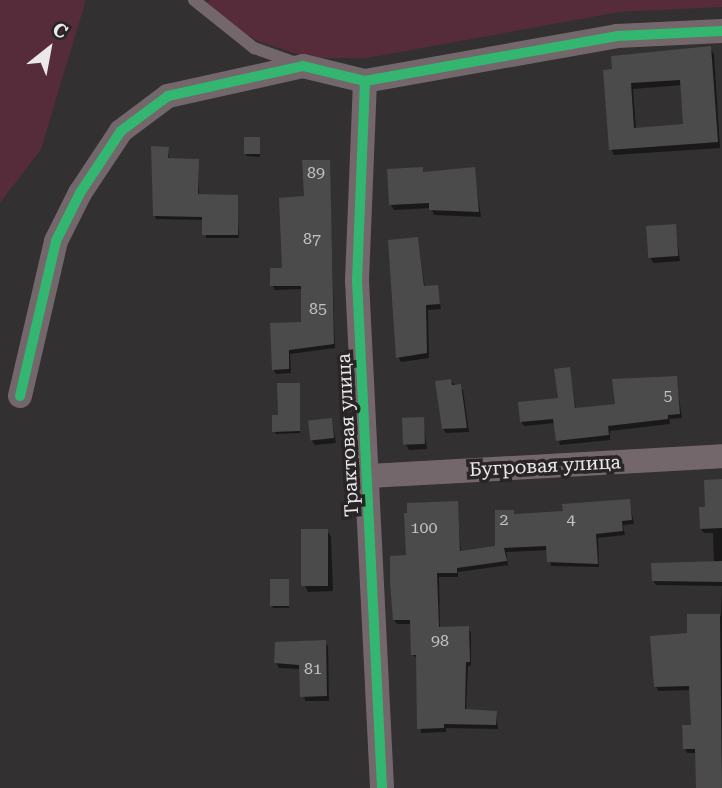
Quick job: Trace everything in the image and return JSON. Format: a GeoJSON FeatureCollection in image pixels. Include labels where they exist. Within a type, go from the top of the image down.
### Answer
{"type":"FeatureCollection","features":[{"type":"Feature","properties":{"kind":"street"},"geometry":{"type":"LineString","coordinates":[[20,397],[56,240],[80,193],[121,131],[168,96],[303,66],[365,81],[617,36],[722,31]]}},
{"type":"Feature","properties":{"kind":"street","name":"Трактовая улица"},"geometry":{"type":"LineString","coordinates":[[365,81],[357,279],[369,475],[382,788]]}},
{"type":"Feature","properties":{"kind":"street","name":"Бугровая улица"},"geometry":{"type":"LineString","coordinates":[[369,475],[722,456]]}},
{"type":"Feature","properties":{"kind":"lane"},"geometry":{"type":"LineString","coordinates":[[194,0],[254,48],[303,66]]}},
{"type":"Feature","properties":{"kind":"shaded area"},"geometry":{"type":"Polygon","coordinates":[[[0,0],[86,0],[41,149],[0,203],[0,0]]]}},
{"type":"Feature","properties":{"kind":"shaded area"},"geometry":{"type":"Polygon","coordinates":[[[210,0],[722,0],[722,7],[620,12],[367,58],[310,58],[260,42],[227,24],[205,5],[210,0]]]}},
{"type":"Feature","properties":{"kind":"building"},"geometry":{"type":"Polygon","coordinates":[[[711,46],[718,142],[609,150],[603,70],[612,69],[611,56],[711,46]],[[680,80],[631,83],[634,128],[683,124],[680,80]]]}},
{"type":"Feature","properties":{"kind":"building"},"geometry":{"type":"Polygon","coordinates":[[[244,137],[260,137],[260,154],[244,154],[244,137]]]}},
{"type":"Feature","properties":{"kind":"building"},"geometry":{"type":"Polygon","coordinates":[[[151,146],[169,147],[168,158],[199,159],[198,194],[238,195],[238,235],[202,235],[202,217],[153,216],[151,146]]]}},
{"type":"Feature","properties":{"kind":"building"},"geometry":{"type":"Polygon","coordinates":[[[302,160],[330,160],[334,344],[289,350],[289,369],[272,370],[270,323],[301,322],[301,286],[270,286],[270,268],[282,268],[279,198],[304,196],[302,160]]]}},
{"type":"Feature","properties":{"kind":"building"},"geometry":{"type":"Polygon","coordinates":[[[423,167],[423,172],[475,167],[479,212],[429,210],[429,203],[389,205],[387,169],[423,167]]]}},
{"type":"Feature","properties":{"kind":"building"},"geometry":{"type":"Polygon","coordinates":[[[676,224],[678,256],[648,258],[646,226],[676,224]]]}},
{"type":"Feature","properties":{"kind":"building"},"geometry":{"type":"Polygon","coordinates":[[[418,237],[424,286],[438,285],[440,304],[426,305],[427,353],[396,358],[388,240],[418,237]]]}},
{"type":"Feature","properties":{"kind":"building"},"geometry":{"type":"Polygon","coordinates":[[[570,367],[575,408],[615,404],[612,379],[677,376],[680,414],[668,415],[668,419],[608,426],[609,435],[556,441],[553,419],[520,422],[518,402],[558,398],[554,369],[570,367]]]}},
{"type":"Feature","properties":{"kind":"building"},"geometry":{"type":"Polygon","coordinates":[[[451,379],[452,385],[461,384],[467,428],[442,429],[435,381],[451,379]]]}},
{"type":"Feature","properties":{"kind":"building"},"geometry":{"type":"Polygon","coordinates":[[[277,383],[300,383],[300,431],[272,432],[272,415],[278,415],[277,383]]]}},
{"type":"Feature","properties":{"kind":"building"},"geometry":{"type":"Polygon","coordinates":[[[424,417],[425,444],[403,445],[402,418],[424,417]]]}},
{"type":"Feature","properties":{"kind":"building"},"geometry":{"type":"Polygon","coordinates":[[[332,418],[334,438],[310,440],[308,421],[332,418]]]}},
{"type":"Feature","properties":{"kind":"building"},"geometry":{"type":"Polygon","coordinates":[[[722,479],[722,528],[700,529],[699,507],[705,507],[704,480],[722,479]]]}},
{"type":"Feature","properties":{"kind":"building"},"geometry":{"type":"Polygon","coordinates":[[[630,499],[632,520],[622,521],[623,531],[596,534],[598,564],[547,562],[546,546],[504,548],[507,561],[457,568],[457,573],[437,573],[439,627],[469,626],[470,662],[466,662],[465,709],[497,711],[496,725],[444,724],[444,728],[417,729],[416,655],[411,655],[410,620],[393,620],[390,583],[390,556],[406,555],[404,513],[407,513],[407,503],[458,501],[460,551],[495,546],[495,510],[514,510],[514,514],[563,511],[562,504],[630,499]]]}},
{"type":"Feature","properties":{"kind":"building"},"geometry":{"type":"Polygon","coordinates":[[[301,529],[328,529],[328,586],[301,586],[301,529]]]}},
{"type":"Feature","properties":{"kind":"building"},"geometry":{"type":"Polygon","coordinates":[[[722,561],[722,582],[652,581],[651,563],[722,561]]]}},
{"type":"Feature","properties":{"kind":"building"},"geometry":{"type":"Polygon","coordinates":[[[270,579],[289,579],[289,606],[270,606],[270,579]]]}},
{"type":"Feature","properties":{"kind":"building"},"geometry":{"type":"Polygon","coordinates":[[[687,614],[720,614],[722,788],[696,788],[695,749],[683,749],[682,725],[691,725],[689,686],[654,687],[650,636],[687,633],[687,614]]]}},
{"type":"Feature","properties":{"kind":"building"},"geometry":{"type":"Polygon","coordinates":[[[326,640],[327,696],[300,697],[299,665],[274,663],[275,642],[326,640]]]}},
{"type":"Feature","properties":{"kind":"cycle path"},"geometry":{"type":"LineString","coordinates":[[20,396],[56,241],[80,193],[121,131],[168,96],[303,66],[365,81],[617,36],[722,31]]}},
{"type":"Feature","properties":{"kind":"cycle path"},"geometry":{"type":"LineString","coordinates":[[365,81],[357,280],[382,788]]}}]}
